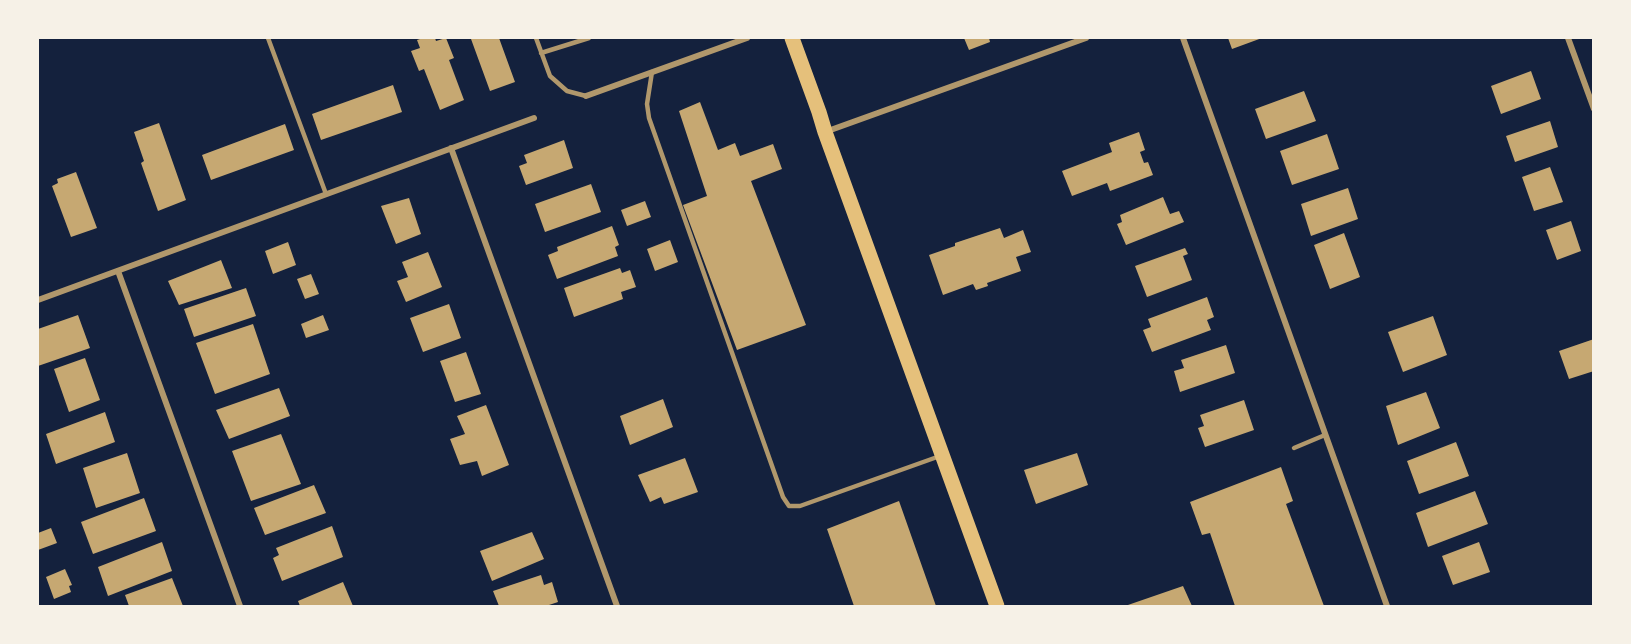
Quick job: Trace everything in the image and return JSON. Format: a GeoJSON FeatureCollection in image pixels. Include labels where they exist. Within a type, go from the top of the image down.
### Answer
{"type":"FeatureCollection","features":[{"type":"Feature","properties":{"kind":"main road"},"geometry":{"type":"LineString","coordinates":[[792,38],[997,606]]}},
{"type":"Feature","properties":{"kind":"street"},"geometry":{"type":"LineString","coordinates":[[586,96],[747,38]]}},
{"type":"Feature","properties":{"kind":"street"},"geometry":{"type":"LineString","coordinates":[[825,132],[1086,38]]}},
{"type":"Feature","properties":{"kind":"street"},"geometry":{"type":"LineString","coordinates":[[1182,38],[1387,606]]}},
{"type":"Feature","properties":{"kind":"street"},"geometry":{"type":"LineString","coordinates":[[1568,38],[1593,109]]}},
{"type":"Feature","properties":{"kind":"street"},"geometry":{"type":"LineString","coordinates":[[38,300],[534,118]]}},
{"type":"Feature","properties":{"kind":"street"},"geometry":{"type":"LineString","coordinates":[[451,148],[617,606]]}},
{"type":"Feature","properties":{"kind":"street"},"geometry":{"type":"LineString","coordinates":[[118,271],[240,606]]}},
{"type":"Feature","properties":{"kind":"lane"},"geometry":{"type":"LineString","coordinates":[[268,38],[326,194]]}},
{"type":"Feature","properties":{"kind":"lane"},"geometry":{"type":"LineString","coordinates":[[536,38],[550,76],[567,91],[586,96]]}},
{"type":"Feature","properties":{"kind":"lane"},"geometry":{"type":"LineString","coordinates":[[541,53],[589,38]]}},
{"type":"Feature","properties":{"kind":"lane"},"geometry":{"type":"LineString","coordinates":[[652,72],[647,104],[649,118],[783,497],[789,506],[800,506],[942,455]]}},
{"type":"Feature","properties":{"kind":"lane"},"geometry":{"type":"LineString","coordinates":[[1294,448],[1326,435]]}},
{"type":"Feature","properties":{"kind":"building"},"geometry":{"type":"Polygon","coordinates":[[[435,38],[436,41],[446,38],[454,58],[449,60],[464,100],[440,110],[424,69],[419,71],[411,51],[420,48],[417,40],[435,38]]]}},
{"type":"Feature","properties":{"kind":"building"},"geometry":{"type":"Polygon","coordinates":[[[499,38],[515,82],[490,91],[471,39],[499,38]]]}},
{"type":"Feature","properties":{"kind":"building"},"geometry":{"type":"Polygon","coordinates":[[[964,38],[989,38],[990,42],[969,50],[964,38]]]}},
{"type":"Feature","properties":{"kind":"building"},"geometry":{"type":"Polygon","coordinates":[[[1228,38],[1262,38],[1232,49],[1228,38]]]}},
{"type":"Feature","properties":{"kind":"building"},"geometry":{"type":"Polygon","coordinates":[[[1531,71],[1541,99],[1501,114],[1491,86],[1531,71]]]}},
{"type":"Feature","properties":{"kind":"building"},"geometry":{"type":"Polygon","coordinates":[[[393,85],[402,112],[321,140],[312,114],[393,85]]]}},
{"type":"Feature","properties":{"kind":"building"},"geometry":{"type":"Polygon","coordinates":[[[1304,91],[1316,121],[1266,139],[1255,109],[1304,91]]]}},
{"type":"Feature","properties":{"kind":"building"},"geometry":{"type":"Polygon","coordinates":[[[700,102],[718,150],[735,143],[740,156],[773,144],[782,169],[751,181],[806,325],[737,350],[683,205],[707,196],[679,111],[700,102]]]}},
{"type":"Feature","properties":{"kind":"building"},"geometry":{"type":"Polygon","coordinates":[[[1550,121],[1558,147],[1515,162],[1506,136],[1550,121]]]}},
{"type":"Feature","properties":{"kind":"building"},"geometry":{"type":"Polygon","coordinates":[[[159,123],[186,200],[158,211],[141,163],[144,161],[134,132],[159,123]]]}},
{"type":"Feature","properties":{"kind":"building"},"geometry":{"type":"Polygon","coordinates":[[[285,124],[294,150],[211,180],[202,155],[285,124]]]}},
{"type":"Feature","properties":{"kind":"building"},"geometry":{"type":"Polygon","coordinates":[[[1139,132],[1145,150],[1140,152],[1144,163],[1148,162],[1153,175],[1110,191],[1107,183],[1072,196],[1062,171],[1112,152],[1109,143],[1139,132]]]}},
{"type":"Feature","properties":{"kind":"building"},"geometry":{"type":"Polygon","coordinates":[[[1327,134],[1339,169],[1292,185],[1280,151],[1327,134]]]}},
{"type":"Feature","properties":{"kind":"building"},"geometry":{"type":"Polygon","coordinates":[[[564,140],[573,168],[526,185],[519,166],[527,163],[524,155],[564,140]]]}},
{"type":"Feature","properties":{"kind":"building"},"geometry":{"type":"Polygon","coordinates":[[[1550,167],[1563,202],[1534,211],[1522,177],[1550,167]]]}},
{"type":"Feature","properties":{"kind":"building"},"geometry":{"type":"Polygon","coordinates":[[[76,172],[97,228],[71,237],[52,186],[58,183],[57,179],[76,172]]]}},
{"type":"Feature","properties":{"kind":"building"},"geometry":{"type":"Polygon","coordinates":[[[591,184],[601,212],[545,232],[535,204],[591,184]]]}},
{"type":"Feature","properties":{"kind":"building"},"geometry":{"type":"Polygon","coordinates":[[[1348,188],[1358,219],[1311,236],[1301,204],[1348,188]]]}},
{"type":"Feature","properties":{"kind":"building"},"geometry":{"type":"Polygon","coordinates":[[[1163,197],[1170,214],[1179,211],[1184,222],[1126,245],[1117,224],[1122,222],[1120,215],[1163,197]]]}},
{"type":"Feature","properties":{"kind":"building"},"geometry":{"type":"Polygon","coordinates":[[[409,198],[421,234],[396,244],[381,206],[409,198]]]}},
{"type":"Feature","properties":{"kind":"building"},"geometry":{"type":"Polygon","coordinates":[[[645,201],[651,217],[627,226],[621,210],[645,201]]]}},
{"type":"Feature","properties":{"kind":"building"},"geometry":{"type":"Polygon","coordinates":[[[1571,221],[1581,251],[1557,260],[1546,230],[1571,221]]]}},
{"type":"Feature","properties":{"kind":"building"},"geometry":{"type":"Polygon","coordinates":[[[612,226],[619,245],[615,247],[618,256],[557,279],[548,255],[558,251],[557,247],[612,226]]]}},
{"type":"Feature","properties":{"kind":"building"},"geometry":{"type":"Polygon","coordinates":[[[1000,228],[1004,238],[1023,230],[1031,252],[1016,257],[1021,271],[987,283],[988,286],[976,290],[973,284],[943,295],[929,255],[955,246],[955,243],[1000,228]]]}},
{"type":"Feature","properties":{"kind":"building"},"geometry":{"type":"Polygon","coordinates":[[[1344,233],[1360,277],[1330,289],[1314,245],[1344,233]]]}},
{"type":"Feature","properties":{"kind":"building"},"geometry":{"type":"Polygon","coordinates":[[[670,240],[678,262],[655,271],[647,249],[670,240]]]}},
{"type":"Feature","properties":{"kind":"building"},"geometry":{"type":"Polygon","coordinates":[[[288,242],[296,265],[273,274],[265,251],[288,242]]]}},
{"type":"Feature","properties":{"kind":"building"},"geometry":{"type":"Polygon","coordinates":[[[1185,248],[1188,254],[1183,256],[1192,280],[1147,297],[1135,266],[1185,248]]]}},
{"type":"Feature","properties":{"kind":"building"},"geometry":{"type":"Polygon","coordinates":[[[428,252],[442,287],[406,302],[397,281],[408,277],[402,262],[428,252]]]}},
{"type":"Feature","properties":{"kind":"building"},"geometry":{"type":"Polygon","coordinates":[[[221,260],[232,288],[179,305],[168,281],[221,260]]]}},
{"type":"Feature","properties":{"kind":"building"},"geometry":{"type":"Polygon","coordinates":[[[620,268],[622,273],[630,270],[636,287],[621,292],[623,299],[574,317],[564,288],[620,268]]]}},
{"type":"Feature","properties":{"kind":"building"},"geometry":{"type":"Polygon","coordinates":[[[311,274],[319,294],[305,299],[297,279],[311,274]]]}},
{"type":"Feature","properties":{"kind":"building"},"geometry":{"type":"Polygon","coordinates":[[[246,288],[256,316],[194,337],[184,309],[246,288]]]}},
{"type":"Feature","properties":{"kind":"building"},"geometry":{"type":"Polygon","coordinates":[[[1207,297],[1214,317],[1207,320],[1211,330],[1152,352],[1143,330],[1151,327],[1148,319],[1207,297]]]}},
{"type":"Feature","properties":{"kind":"building"},"geometry":{"type":"Polygon","coordinates":[[[449,304],[461,338],[423,352],[410,318],[449,304]]]}},
{"type":"Feature","properties":{"kind":"building"},"geometry":{"type":"Polygon","coordinates":[[[78,315],[90,348],[38,366],[38,329],[78,315]]]}},
{"type":"Feature","properties":{"kind":"building"},"geometry":{"type":"Polygon","coordinates":[[[323,315],[329,330],[306,338],[301,324],[323,315]]]}},
{"type":"Feature","properties":{"kind":"building"},"geometry":{"type":"Polygon","coordinates":[[[1433,316],[1447,355],[1403,372],[1388,332],[1433,316]]]}},
{"type":"Feature","properties":{"kind":"building"},"geometry":{"type":"Polygon","coordinates":[[[253,324],[270,374],[215,394],[196,343],[253,324]]]}},
{"type":"Feature","properties":{"kind":"building"},"geometry":{"type":"Polygon","coordinates":[[[1594,339],[1594,371],[1569,379],[1559,351],[1594,339]]]}},
{"type":"Feature","properties":{"kind":"building"},"geometry":{"type":"Polygon","coordinates":[[[1226,345],[1235,373],[1180,392],[1174,371],[1184,368],[1181,360],[1226,345]]]}},
{"type":"Feature","properties":{"kind":"building"},"geometry":{"type":"Polygon","coordinates":[[[466,352],[481,394],[455,402],[440,361],[466,352]]]}},
{"type":"Feature","properties":{"kind":"building"},"geometry":{"type":"Polygon","coordinates":[[[85,358],[100,400],[69,412],[54,369],[85,358]]]}},
{"type":"Feature","properties":{"kind":"building"},"geometry":{"type":"Polygon","coordinates":[[[279,388],[290,416],[229,439],[216,410],[279,388]]]}},
{"type":"Feature","properties":{"kind":"building"},"geometry":{"type":"Polygon","coordinates":[[[1426,392],[1440,428],[1398,445],[1386,406],[1426,392]]]}},
{"type":"Feature","properties":{"kind":"building"},"geometry":{"type":"Polygon","coordinates":[[[663,399],[673,427],[630,445],[620,416],[663,399]]]}},
{"type":"Feature","properties":{"kind":"building"},"geometry":{"type":"Polygon","coordinates":[[[1244,400],[1254,430],[1205,447],[1198,428],[1204,426],[1200,415],[1244,400]]]}},
{"type":"Feature","properties":{"kind":"building"},"geometry":{"type":"Polygon","coordinates":[[[486,405],[509,465],[482,476],[477,461],[460,465],[450,439],[465,434],[457,416],[486,405]]]}},
{"type":"Feature","properties":{"kind":"building"},"geometry":{"type":"Polygon","coordinates":[[[105,412],[115,442],[56,464],[46,434],[105,412]]]}},
{"type":"Feature","properties":{"kind":"building"},"geometry":{"type":"Polygon","coordinates":[[[281,434],[301,484],[251,501],[232,451],[281,434]]]}},
{"type":"Feature","properties":{"kind":"building"},"geometry":{"type":"Polygon","coordinates":[[[1456,442],[1469,476],[1419,494],[1407,461],[1456,442]]]}},
{"type":"Feature","properties":{"kind":"building"},"geometry":{"type":"Polygon","coordinates":[[[127,453],[140,493],[96,508],[83,468],[127,453]]]}},
{"type":"Feature","properties":{"kind":"building"},"geometry":{"type":"Polygon","coordinates":[[[1077,453],[1088,485],[1036,504],[1024,470],[1077,453]]]}},
{"type":"Feature","properties":{"kind":"building"},"geometry":{"type":"Polygon","coordinates":[[[685,458],[698,492],[664,504],[661,497],[650,502],[638,475],[685,458]]]}},
{"type":"Feature","properties":{"kind":"building"},"geometry":{"type":"Polygon","coordinates":[[[1281,467],[1293,501],[1286,504],[1324,606],[1235,606],[1210,533],[1202,535],[1190,502],[1281,467]]]}},
{"type":"Feature","properties":{"kind":"building"},"geometry":{"type":"Polygon","coordinates":[[[314,485],[326,513],[265,535],[254,508],[314,485]]]}},
{"type":"Feature","properties":{"kind":"building"},"geometry":{"type":"Polygon","coordinates":[[[1475,491],[1488,524],[1428,547],[1416,513],[1475,491]]]}},
{"type":"Feature","properties":{"kind":"building"},"geometry":{"type":"Polygon","coordinates":[[[144,498],[156,531],[93,554],[81,522],[144,498]]]}},
{"type":"Feature","properties":{"kind":"building"},"geometry":{"type":"Polygon","coordinates":[[[899,501],[936,606],[854,606],[827,529],[899,501]]]}},
{"type":"Feature","properties":{"kind":"building"},"geometry":{"type":"Polygon","coordinates":[[[332,526],[343,557],[282,581],[273,558],[279,555],[276,548],[332,526]]]}},
{"type":"Feature","properties":{"kind":"building"},"geometry":{"type":"Polygon","coordinates":[[[51,528],[57,543],[38,550],[38,533],[51,528]]]}},
{"type":"Feature","properties":{"kind":"building"},"geometry":{"type":"Polygon","coordinates":[[[532,532],[544,559],[492,581],[480,551],[532,532]]]}},
{"type":"Feature","properties":{"kind":"building"},"geometry":{"type":"Polygon","coordinates":[[[162,542],[172,571],[108,596],[98,567],[162,542]]]}},
{"type":"Feature","properties":{"kind":"building"},"geometry":{"type":"Polygon","coordinates":[[[1479,542],[1490,572],[1453,585],[1442,556],[1479,542]]]}},
{"type":"Feature","properties":{"kind":"building"},"geometry":{"type":"Polygon","coordinates":[[[65,569],[72,585],[69,586],[71,592],[54,599],[46,577],[65,569]]]}},
{"type":"Feature","properties":{"kind":"building"},"geometry":{"type":"Polygon","coordinates":[[[541,575],[544,585],[552,582],[558,602],[546,606],[499,606],[493,591],[541,575]]]}},
{"type":"Feature","properties":{"kind":"building"},"geometry":{"type":"Polygon","coordinates":[[[172,578],[183,606],[129,606],[125,595],[172,578]]]}},
{"type":"Feature","properties":{"kind":"building"},"geometry":{"type":"Polygon","coordinates":[[[343,582],[353,606],[300,606],[298,601],[343,582]]]}},
{"type":"Feature","properties":{"kind":"building"},"geometry":{"type":"Polygon","coordinates":[[[1183,586],[1192,606],[1125,606],[1183,586]]]}}]}
